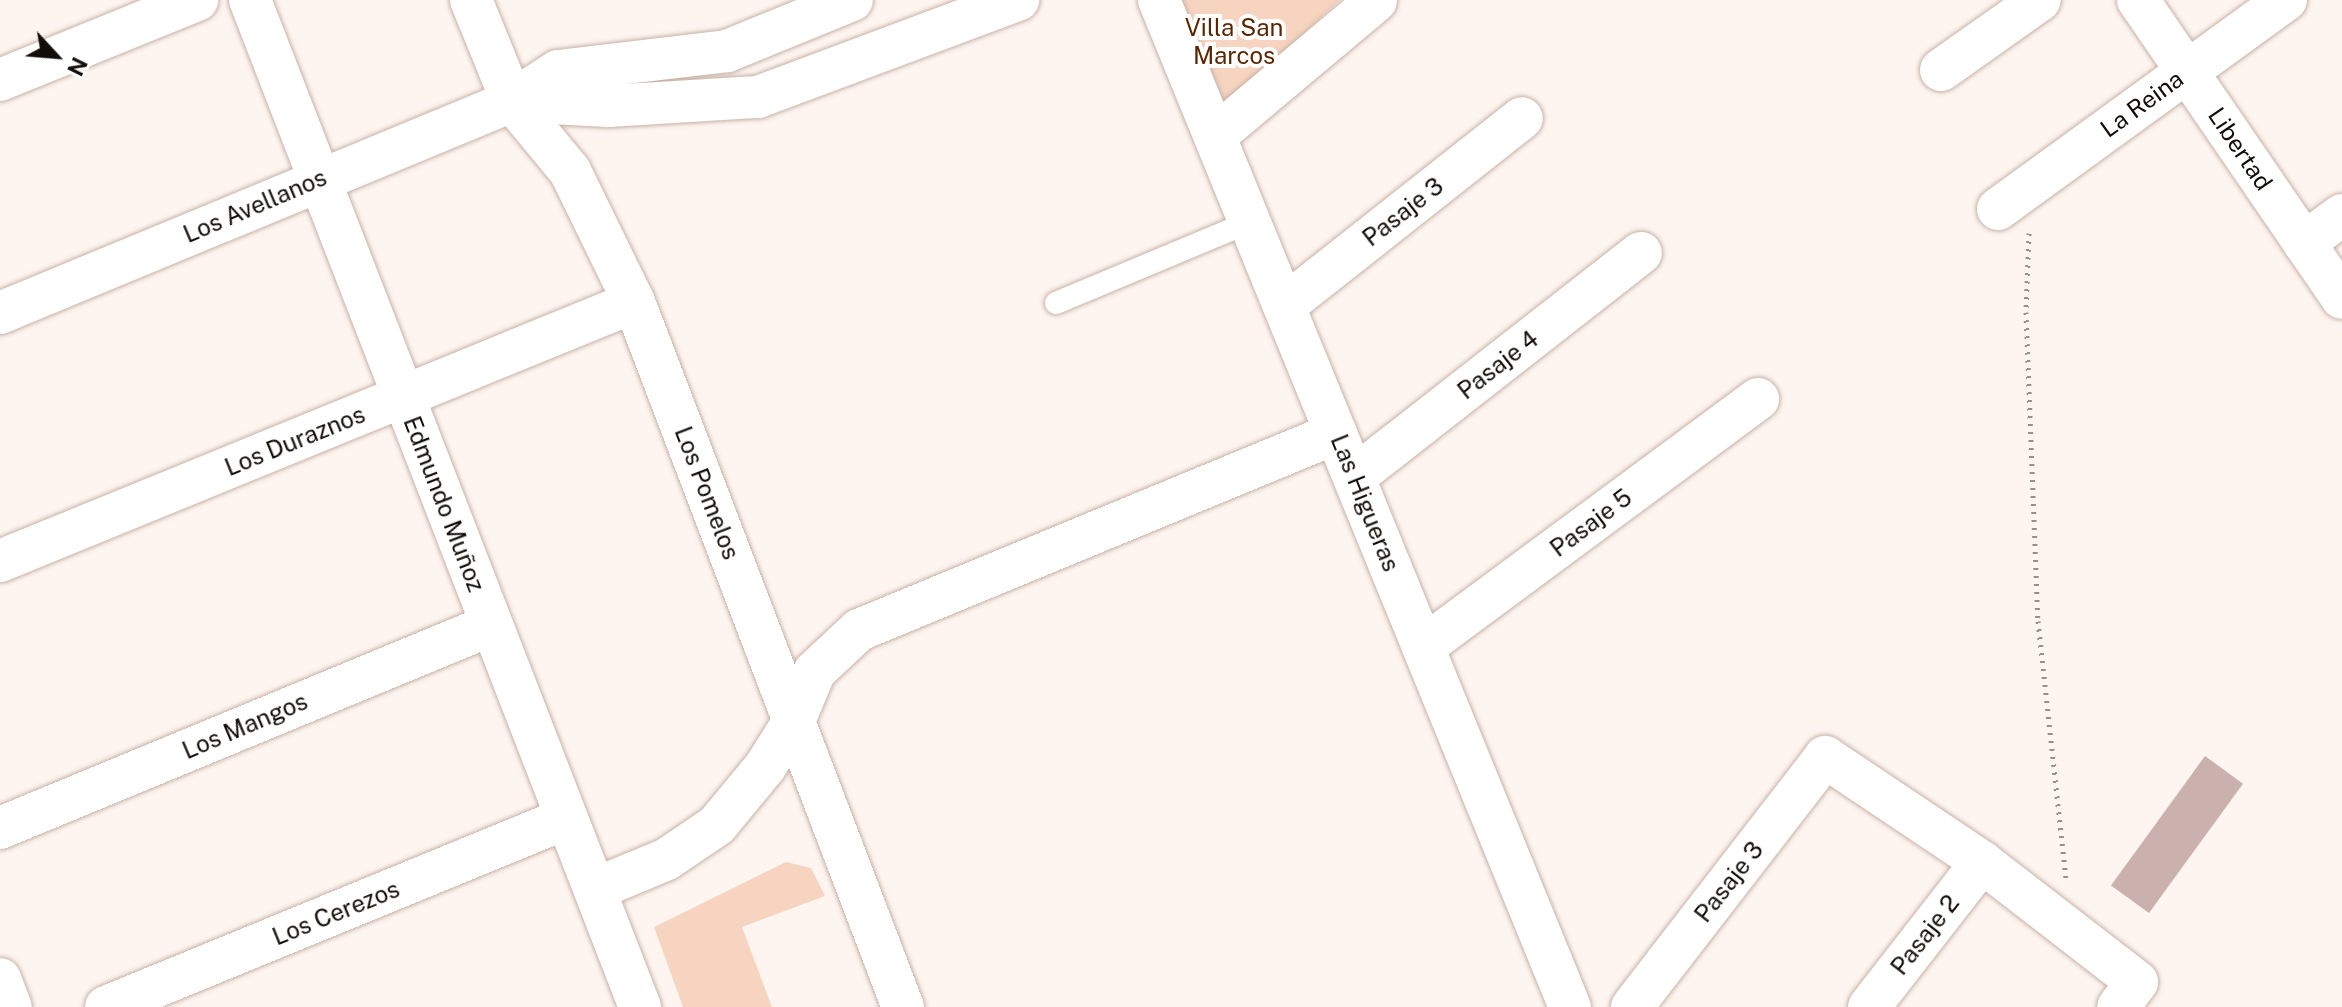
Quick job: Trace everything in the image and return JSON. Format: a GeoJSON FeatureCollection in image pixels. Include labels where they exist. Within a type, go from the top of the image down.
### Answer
{"type":"FeatureCollection","features":[{"type":"Feature","properties":{"kind":"street"},"geometry":{"type":"LineString","coordinates":[[0,80],[197,0]]}},
{"type":"Feature","properties":{"kind":"street","name":"Edmundo Muñoz"},"geometry":{"type":"LineString","coordinates":[[250,0],[595,889],[633,1005]]}},
{"type":"Feature","properties":{"kind":"street","name":"Los Pomelos"},"geometry":{"type":"LineString","coordinates":[[471,0],[512,101],[570,171],[634,302],[903,1007]]}},
{"type":"Feature","properties":{"kind":"street","name":"Los Avellanos"},"geometry":{"type":"LineString","coordinates":[[0,313],[512,101],[558,71],[727,51],[852,0]]}},
{"type":"Feature","properties":{"kind":"street","name":"Los Avellanos"},"geometry":{"type":"LineString","coordinates":[[512,101],[609,106],[758,97],[1018,0]]}},
{"type":"Feature","properties":{"kind":"street","name":"Las Higueras"},"geometry":{"type":"LineString","coordinates":[[1159,0],[1570,1007]]}},
{"type":"Feature","properties":{"kind":"street"},"geometry":{"type":"LineString","coordinates":[[1941,70],[2040,0]]}},
{"type":"Feature","properties":{"kind":"street","name":"Libertad"},"geometry":{"type":"LineString","coordinates":[[2138,0],[2342,298]]}},
{"type":"Feature","properties":{"kind":"street","name":"La Reina"},"geometry":{"type":"LineString","coordinates":[[1998,209],[2286,0]]}},
{"type":"Feature","properties":{"kind":"street"},"geometry":{"type":"LineString","coordinates":[[1215,136],[1376,1]]}},
{"type":"Feature","properties":{"kind":"street","name":"Pasaje 3"},"geometry":{"type":"LineString","coordinates":[[1284,306],[1522,118]]}},
{"type":"Feature","properties":{"kind":"street"},"geometry":{"type":"LineString","coordinates":[[2304,243],[2342,215]]}},
{"type":"Feature","properties":{"kind":"street","name":"Pasaje 4"},"geometry":{"type":"LineString","coordinates":[[1354,477],[1641,253]]}},
{"type":"Feature","properties":{"kind":"street","name":"Los Duraznos"},"geometry":{"type":"LineString","coordinates":[[0,561],[634,302]]}},
{"type":"Feature","properties":{"kind":"street","name":"Pasaje 5"},"geometry":{"type":"LineString","coordinates":[[1423,647],[1758,399]]}},
{"type":"Feature","properties":{"kind":"street"},"geometry":{"type":"LineString","coordinates":[[595,889],[667,859],[717,825],[742,798],[794,721],[815,671],[859,630],[1336,433]]}},
{"type":"Feature","properties":{"kind":"street","name":"Los Mangos"},"geometry":{"type":"LineString","coordinates":[[0,828],[491,625]]}},
{"type":"Feature","properties":{"kind":"street","name":"Pasaje 3"},"geometry":{"type":"LineString","coordinates":[[1632,1007],[1825,757],[1982,862]]}},
{"type":"Feature","properties":{"kind":"street","name":"Los Cerezos"},"geometry":{"type":"LineString","coordinates":[[106,1007],[566,818]]}},
{"type":"Feature","properties":{"kind":"street"},"geometry":{"type":"LineString","coordinates":[[1982,862],[2075,934],[2128,994]]}},
{"type":"Feature","properties":{"kind":"street","name":"Pasaje 2"},"geometry":{"type":"LineString","coordinates":[[1869,1007],[1982,862]]}},
{"type":"Feature","properties":{"kind":"street"},"geometry":{"type":"LineString","coordinates":[[0,979],[11,1007]]}},
{"type":"Feature","properties":{"kind":"lane"},"geometry":{"type":"LineString","coordinates":[[1056,303],[1250,222]]}},
{"type":"Feature","properties":{"kind":"path"},"geometry":{"type":"LineString","coordinates":[[2032,184],[2026,312],[2038,621],[2054,800],[2075,934]]}},
{"type":"Feature","properties":{"kind":"green space","name":"Villa San Marcos"},"geometry":{"type":"Polygon","coordinates":[[[1172,0],[1340,0],[1219,112],[1172,0]]]}},
{"type":"Feature","properties":{"kind":"green space"},"geometry":{"type":"Polygon","coordinates":[[[786,862],[811,868],[825,896],[742,927],[772,1007],[683,1007],[654,927],[786,862]]]}},
{"type":"Feature","properties":{"kind":"building"},"geometry":{"type":"Polygon","coordinates":[[[2205,756],[2243,784],[2149,913],[2111,885],[2205,756]]]}}]}
